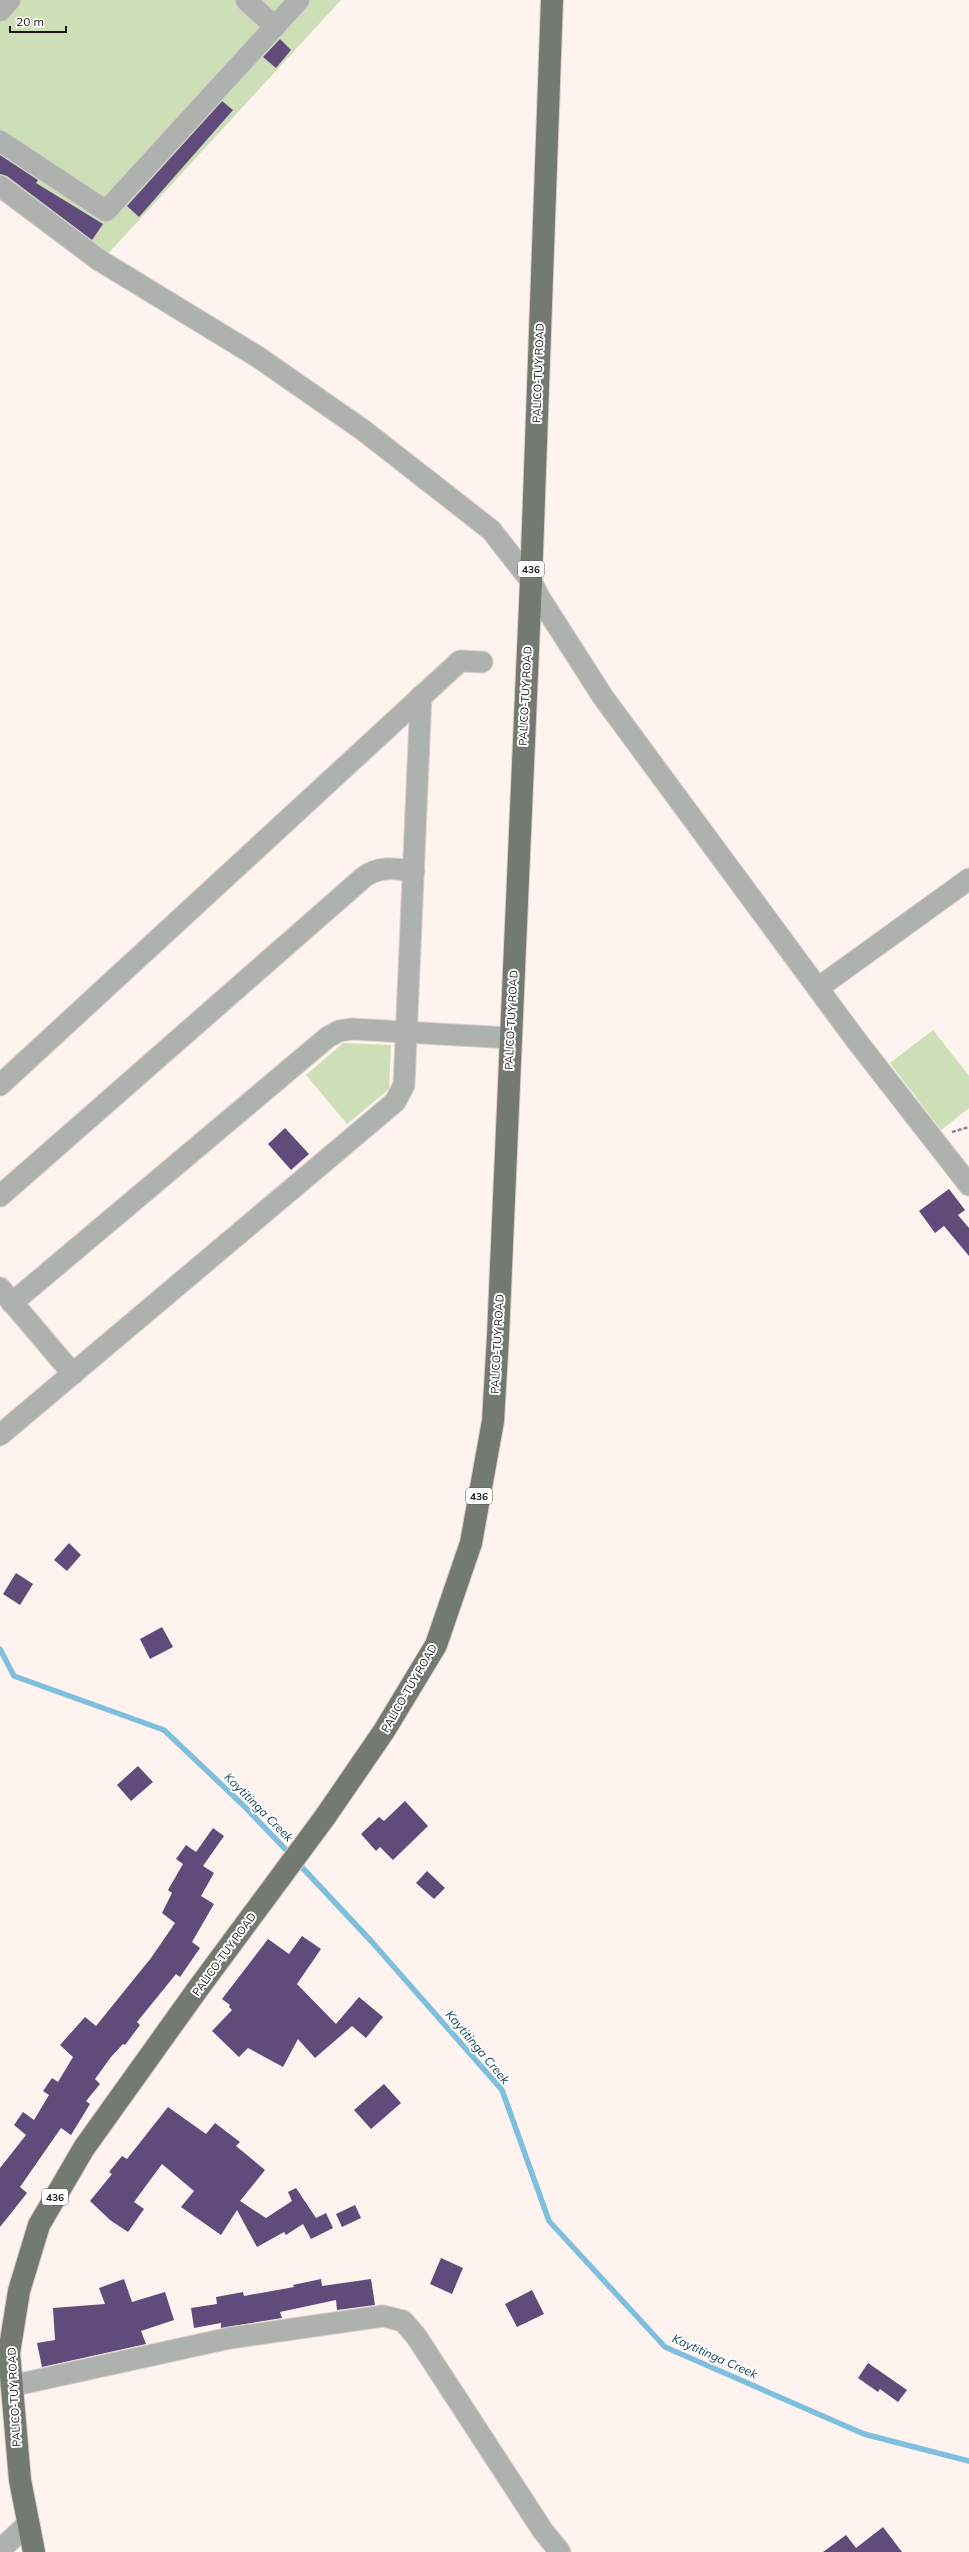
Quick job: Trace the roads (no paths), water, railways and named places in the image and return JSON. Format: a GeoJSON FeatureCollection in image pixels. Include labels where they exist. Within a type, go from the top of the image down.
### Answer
{"type":"FeatureCollection","features":[{"type":"Feature","properties":{"kind":"main road","name":"PALICO-TUY ROAD"},"geometry":{"type":"LineString","coordinates":[[34,2552],[20,2480],[11,2386],[5,2345],[19,2291],[39,2226],[84,2148],[325,1817],[384,1731],[436,1645],[471,1543],[493,1421],[531,581],[552,0]]}},
{"type":"Feature","properties":{"kind":"street"},"geometry":{"type":"LineString","coordinates":[[0,11],[10,0]]}},
{"type":"Feature","properties":{"kind":"street"},"geometry":{"type":"LineString","coordinates":[[246,0],[275,27]]}},
{"type":"Feature","properties":{"kind":"street"},"geometry":{"type":"LineString","coordinates":[[0,141],[106,211],[299,0]]}},
{"type":"Feature","properties":{"kind":"street"},"geometry":{"type":"LineString","coordinates":[[0,186],[99,260],[258,357],[363,430],[490,530],[531,581],[543,604],[603,697],[818,988],[969,1185]]}},
{"type":"Feature","properties":{"kind":"street"},"geometry":{"type":"LineString","coordinates":[[0,1085],[460,661],[482,662]]}},
{"type":"Feature","properties":{"kind":"street"},"geometry":{"type":"LineString","coordinates":[[0,1433],[73,1374],[395,1102],[404,1085],[422,696]]}},
{"type":"Feature","properties":{"kind":"street"},"geometry":{"type":"LineString","coordinates":[[0,1196],[364,877],[373,871],[387,868],[414,871]]}},
{"type":"Feature","properties":{"kind":"street"},"geometry":{"type":"LineString","coordinates":[[818,988],[969,879]]}},
{"type":"Feature","properties":{"kind":"street"},"geometry":{"type":"LineString","coordinates":[[73,1374],[6,1295],[328,1037],[340,1031],[352,1029],[511,1038]]}},
{"type":"Feature","properties":{"kind":"street"},"geometry":{"type":"LineString","coordinates":[[11,2386],[230,2338],[383,2316],[404,2321],[416,2336],[543,2531],[560,2552]]}},
{"type":"Feature","properties":{"kind":"street"},"geometry":{"type":"LineString","coordinates":[[0,2550],[29,2523]]}},
{"type":"Feature","properties":{"kind":"waterway","name":"Kaytitinga Creek"},"geometry":{"type":"LineString","coordinates":[[0,1649],[14,1676],[164,1730],[244,1806],[292,1856]]}},
{"type":"Feature","properties":{"kind":"waterway","name":"Kaytitinga Creek"},"geometry":{"type":"LineString","coordinates":[[297,1862],[372,1942],[502,2090],[549,2221],[665,2347],[864,2434],[969,2461]]}}]}
